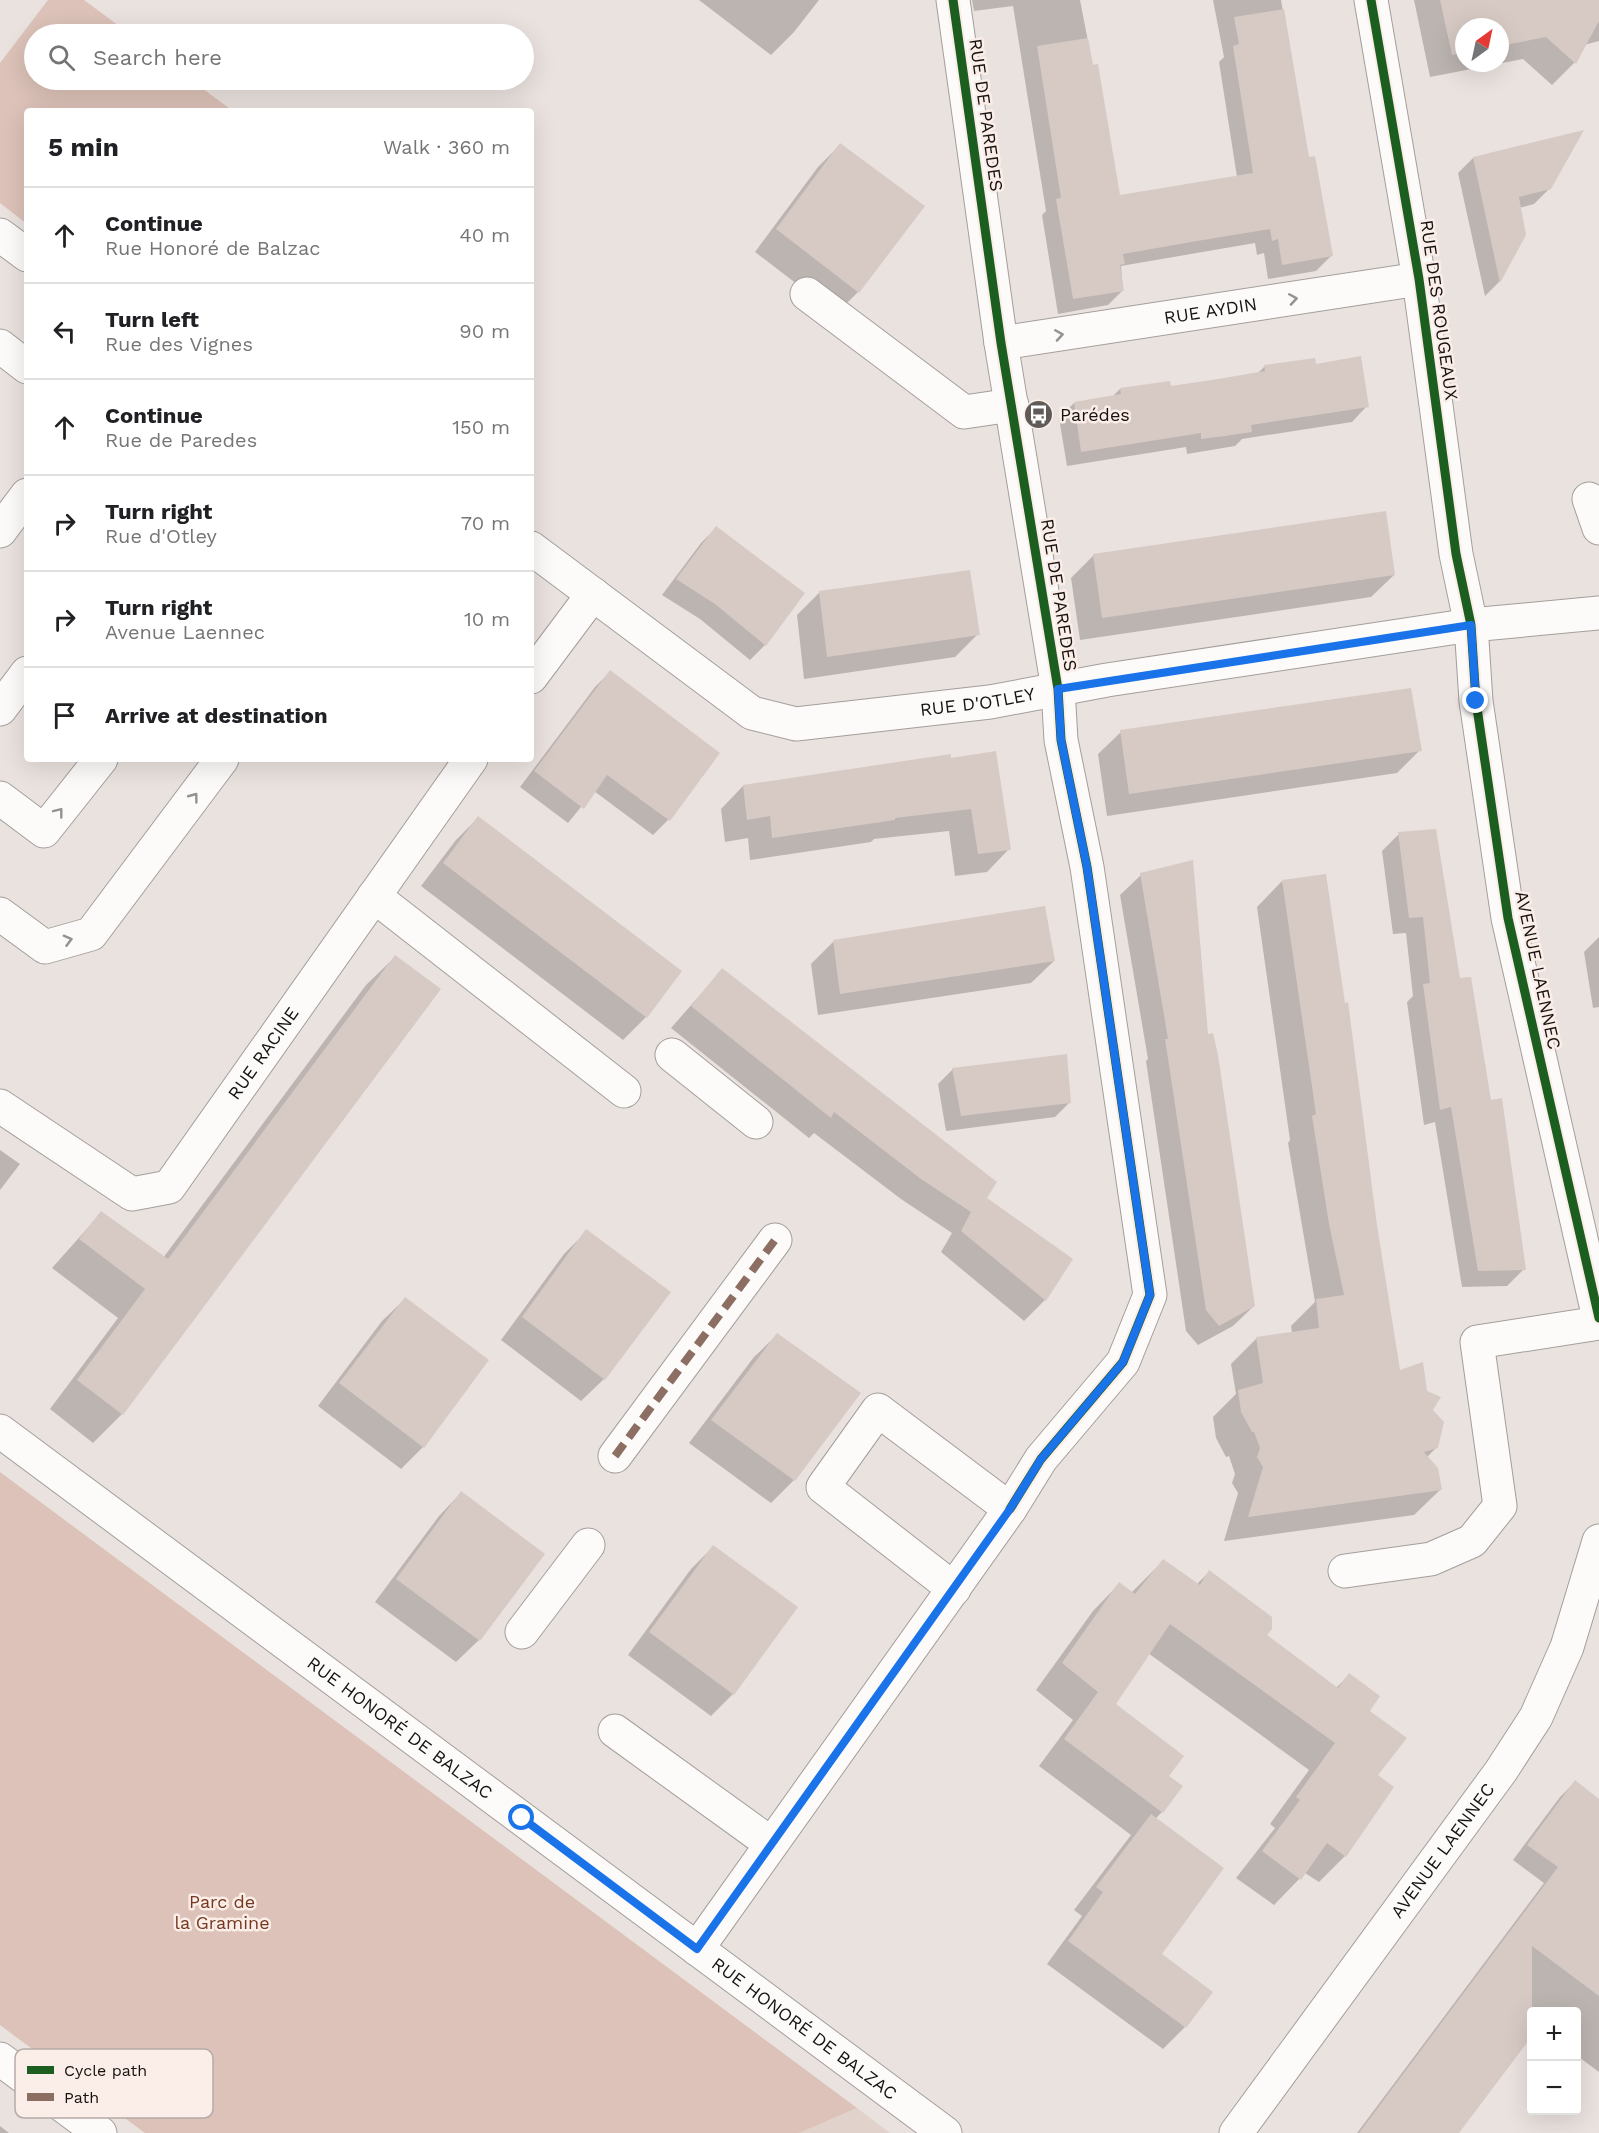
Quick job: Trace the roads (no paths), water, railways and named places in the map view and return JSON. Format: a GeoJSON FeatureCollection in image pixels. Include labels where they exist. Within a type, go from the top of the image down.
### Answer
{"type":"FeatureCollection","features":[{"type":"Feature","properties":{"kind":"street","name":"RUE DE PAREDES"},"geometry":{"type":"LineString","coordinates":[[697,1949],[770,1843],[954,1589],[1010,1509],[1041,1459],[1123,1362],[1150,1295],[1087,867],[1061,740],[1058,689],[1001,343],[953,0]]}},
{"type":"Feature","properties":{"kind":"street","name":"RUE DES ROUGEAUX"},"geometry":{"type":"LineString","coordinates":[[1371,0],[1419,279],[1456,554],[1471,625]]}},
{"type":"Feature","properties":{"kind":"street"},"geometry":{"type":"LineString","coordinates":[[0,235],[24,253]]}},
{"type":"Feature","properties":{"kind":"street","name":"RUE AYDIN"},"geometry":{"type":"LineString","coordinates":[[1001,343],[1419,279]]}},
{"type":"Feature","properties":{"kind":"street"},"geometry":{"type":"LineString","coordinates":[[807,294],[964,412],[1012,405]]}},
{"type":"Feature","properties":{"kind":"street"},"geometry":{"type":"LineString","coordinates":[[0,531],[24,499]]}},
{"type":"Feature","properties":{"kind":"street","name":"RUE D'OTLEY"},"geometry":{"type":"LineString","coordinates":[[534,550],[752,713],[796,724],[990,702],[1058,689],[1471,625],[1599,613]]}},
{"type":"Feature","properties":{"kind":"street"},"geometry":{"type":"LineString","coordinates":[[534,673],[593,594]]}},
{"type":"Feature","properties":{"kind":"street","name":"AVENUE LAENNEC"},"geometry":{"type":"LineString","coordinates":[[1471,625],[1476,701],[1508,918],[1599,1318]]}},
{"type":"Feature","properties":{"kind":"street"},"geometry":{"type":"LineString","coordinates":[[0,709],[24,677]]}},
{"type":"Feature","properties":{"kind":"street"},"geometry":{"type":"LineString","coordinates":[[0,798],[45,831],[99,762]]}},
{"type":"Feature","properties":{"kind":"street"},"geometry":{"type":"LineString","coordinates":[[0,914],[45,947],[91,934],[220,762]]}},
{"type":"Feature","properties":{"kind":"street","name":"RUE RACINE"},"geometry":{"type":"LineString","coordinates":[[0,1106],[132,1194],[168,1187],[469,762]]}},
{"type":"Feature","properties":{"kind":"street"},"geometry":{"type":"LineString","coordinates":[[374,896],[624,1091]]}},
{"type":"Feature","properties":{"kind":"street"},"geometry":{"type":"LineString","coordinates":[[672,1054],[756,1122]]}},
{"type":"Feature","properties":{"kind":"street"},"geometry":{"type":"LineString","coordinates":[[615,1456],[775,1240]]}},
{"type":"Feature","properties":{"kind":"street"},"geometry":{"type":"LineString","coordinates":[[1345,1571],[1431,1559],[1472,1541],[1500,1506],[1477,1342],[1599,1323]]}},
{"type":"Feature","properties":{"kind":"street"},"geometry":{"type":"LineString","coordinates":[[954,1589],[823,1487],[878,1410],[1010,1509]]}},
{"type":"Feature","properties":{"kind":"street","name":"RUE HONORÉ DE BALZAC"},"geometry":{"type":"LineString","coordinates":[[0,1431],[945,2133]]}},
{"type":"Feature","properties":{"kind":"street","name":"AVENUE LAENNEC"},"geometry":{"type":"LineString","coordinates":[[1236,2133],[1501,1771],[1536,1717],[1567,1647],[1599,1541]]}},
{"type":"Feature","properties":{"kind":"street"},"geometry":{"type":"LineString","coordinates":[[522,1632],[588,1545]]}},
{"type":"Feature","properties":{"kind":"street"},"geometry":{"type":"LineString","coordinates":[[615,1731],[770,1843]]}},
{"type":"Feature","properties":{"kind":"street"},"geometry":{"type":"LineString","coordinates":[[0,2059],[15,2070]]}},
{"type":"Feature","properties":{"kind":"street"},"geometry":{"type":"LineString","coordinates":[[80,2118],[100,2133]]}},
{"type":"Feature","properties":{"kind":"place","name":"Parédes"},"geometry":{"type":"Point","coordinates":[1039,415]}},
{"type":"Feature","properties":{"kind":"park label","name":"Parc de la Gramine"},"geometry":{"type":"Point","coordinates":[222,1912]}}]}
